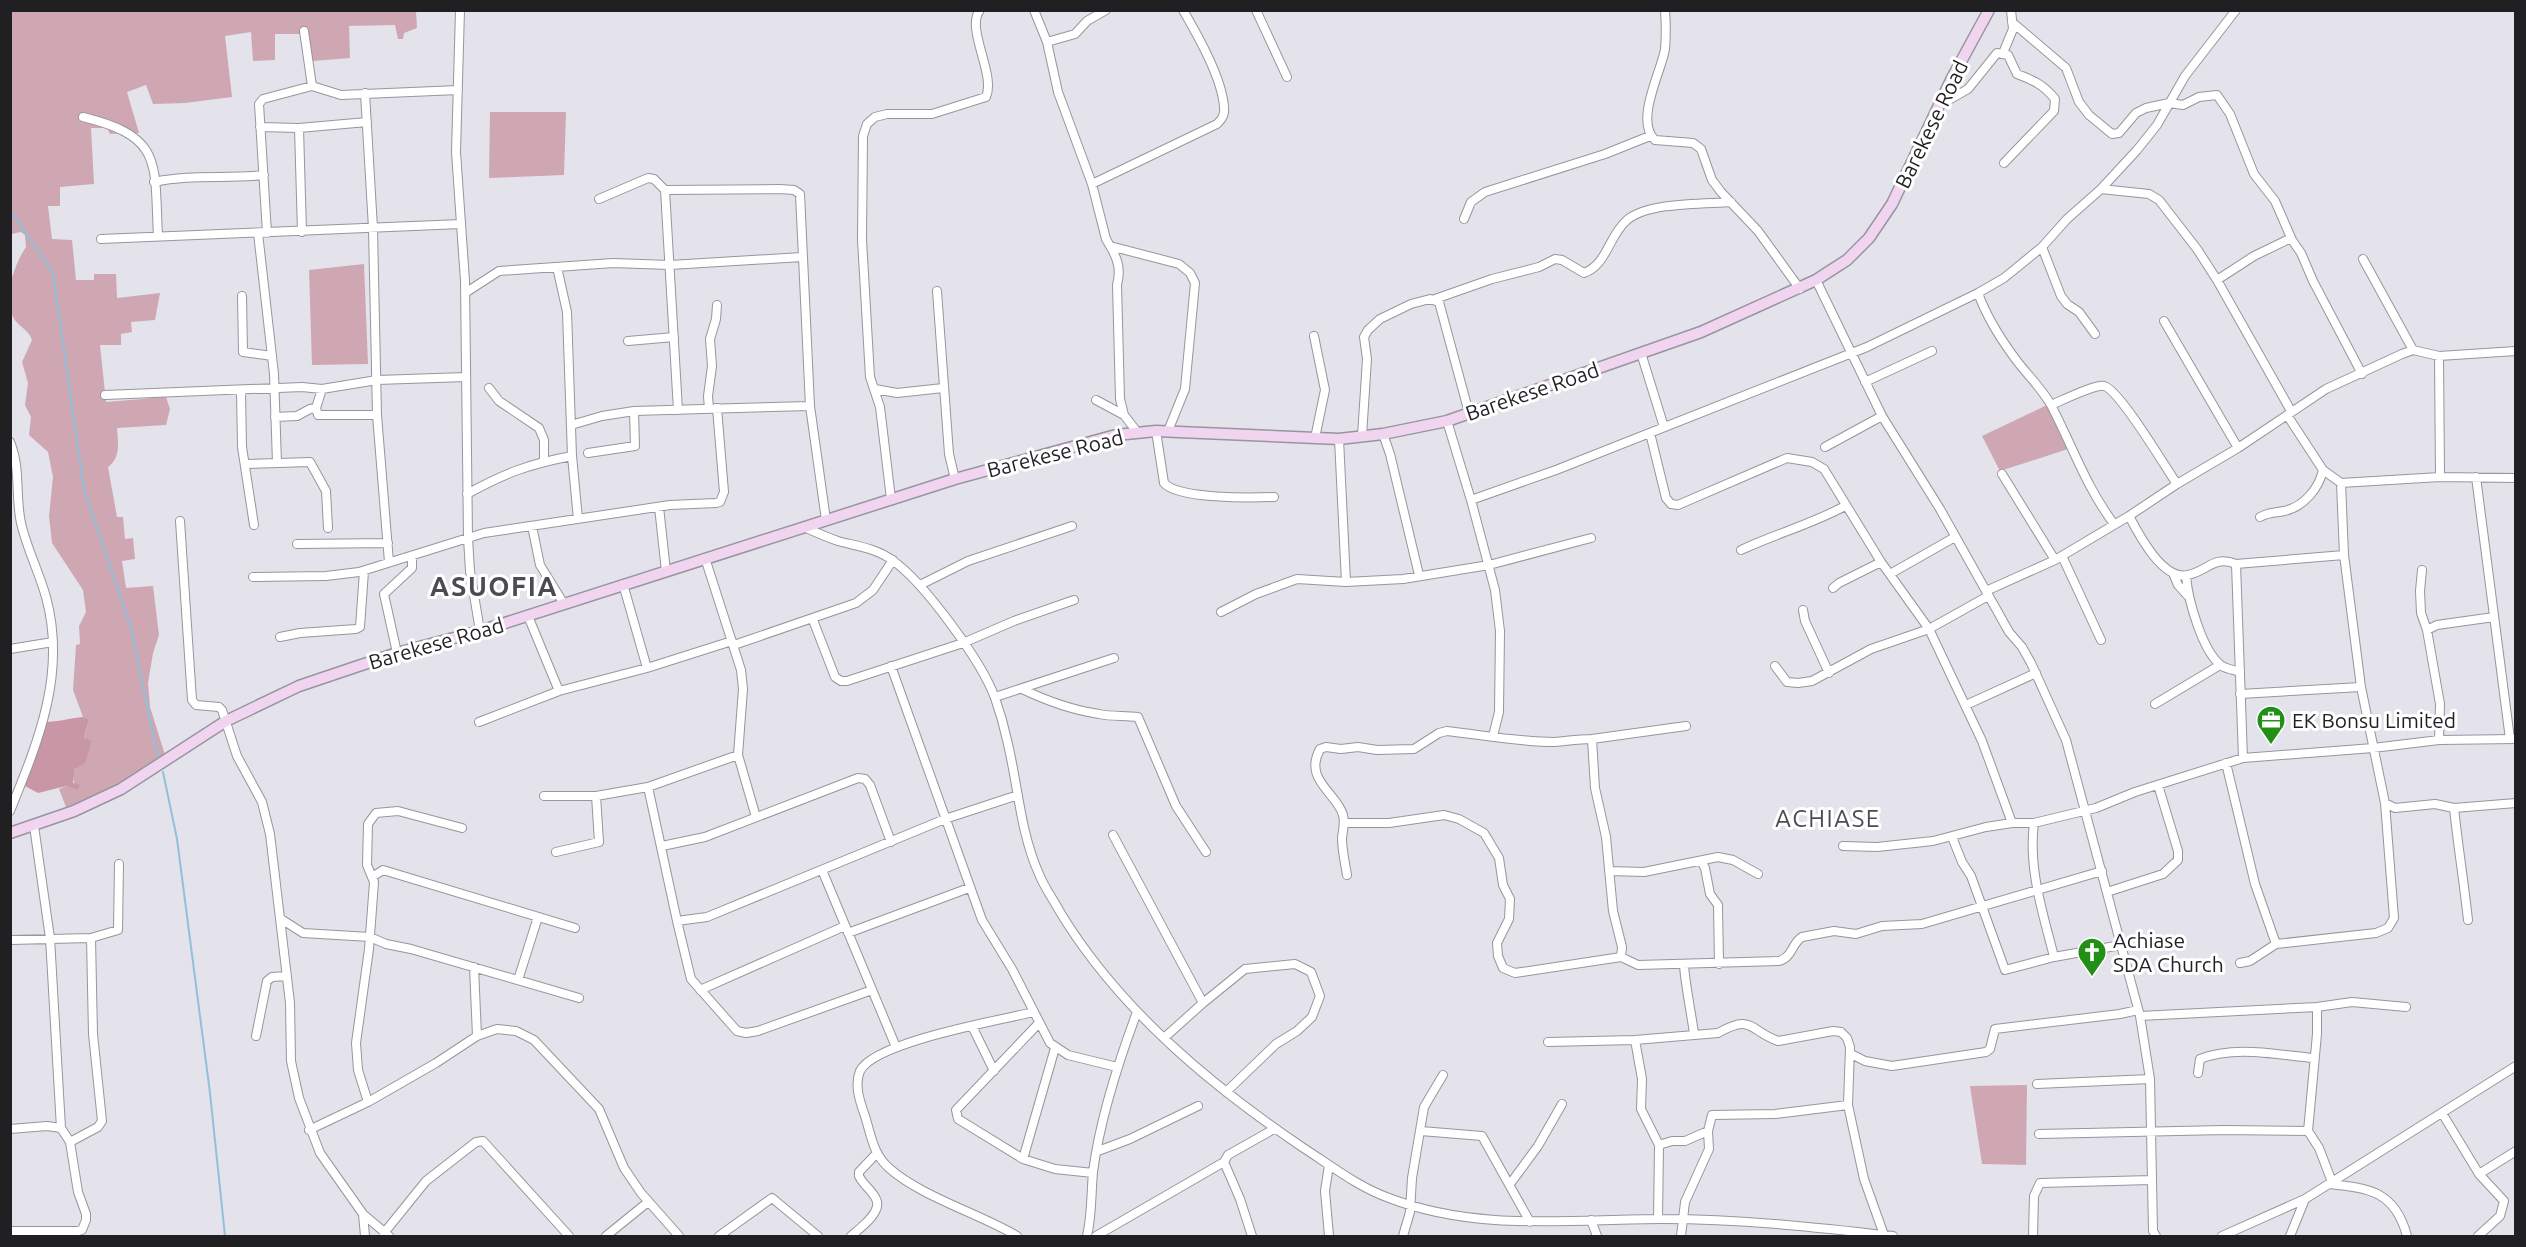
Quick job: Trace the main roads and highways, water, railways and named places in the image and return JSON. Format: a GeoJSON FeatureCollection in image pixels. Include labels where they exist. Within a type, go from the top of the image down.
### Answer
{"type":"FeatureCollection","features":[{"type":"Feature","properties":{"kind":"main road","name":"Barekese Road"},"geometry":{"type":"LineString","coordinates":[[10,833],[74,811],[121,789],[226,721],[280,694],[397,653],[480,631],[955,479],[1095,441],[1138,433],[1213,432],[1339,439],[1383,434],[1447,421],[1701,332],[1800,289],[1848,260],[1880,223],[1896,195],[1938,106],[1989,10]]}},
{"type":"Feature","properties":{"kind":"waterway"},"geometry":{"type":"LineString","coordinates":[[10,210],[53,273],[84,490],[131,628],[158,759]]}},
{"type":"Feature","properties":{"kind":"waterway"},"geometry":{"type":"LineString","coordinates":[[163,772],[177,839],[210,1093],[225,1236]]}},
{"type":"Feature","properties":{"kind":"place","name":"EK Bonsu Limited"},"geometry":{"type":"Point","coordinates":[2271,746]}},
{"type":"Feature","properties":{"kind":"place","name":"Achiase SDA Church"},"geometry":{"type":"Point","coordinates":[2092,978]}},
{"type":"Feature","properties":{"kind":"district","name":"ASUOFIA"},"geometry":{"type":"Point","coordinates":[494,586]}},
{"type":"Feature","properties":{"kind":"district","name":"ACHIASE"},"geometry":{"type":"Point","coordinates":[1828,818]}}]}
